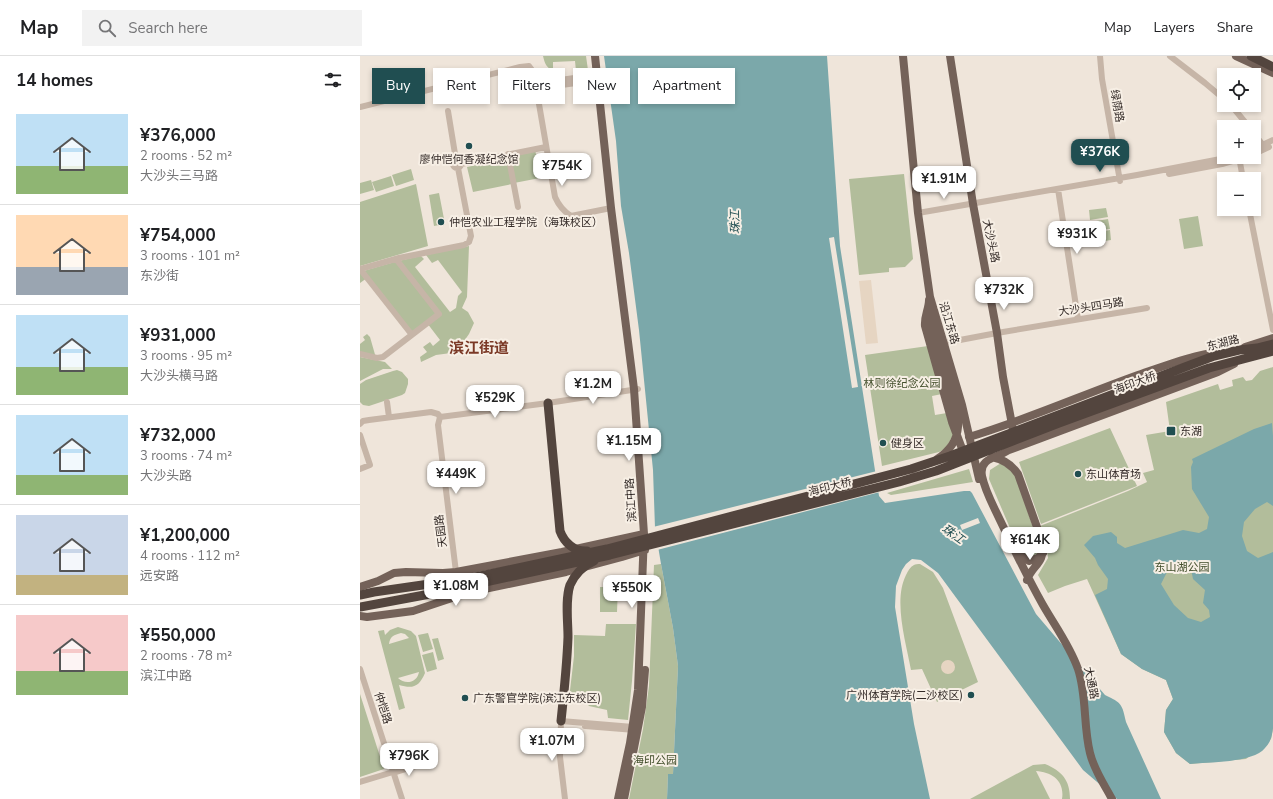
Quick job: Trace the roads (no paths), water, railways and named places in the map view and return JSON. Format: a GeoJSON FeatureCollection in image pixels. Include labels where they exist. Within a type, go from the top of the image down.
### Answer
{"type":"FeatureCollection","features":[{"type":"Feature","properties":{"kind":"highway"},"geometry":{"type":"LineString","coordinates":[[1243,57],[1272,69]]}},
{"type":"Feature","properties":{"kind":"highway","name":"东湖路"},"geometry":{"type":"LineString","coordinates":[[1180,368],[1214,356],[1239,350],[1257,348],[1272,350]]}},
{"type":"Feature","properties":{"kind":"highway","name":"东湖路"},"geometry":{"type":"LineString","coordinates":[[1184,378],[1224,363],[1272,350]]}},
{"type":"Feature","properties":{"kind":"highway","name":"海印大桥"},"geometry":{"type":"LineString","coordinates":[[608,552],[927,464],[1180,368]]}},
{"type":"Feature","properties":{"kind":"highway","name":"海印大桥"},"geometry":{"type":"LineString","coordinates":[[470,585],[886,485],[936,471],[1059,423],[1184,378]]}},
{"type":"Feature","properties":{"kind":"highway"},"geometry":{"type":"LineString","coordinates":[[548,403],[559,524],[562,536],[570,546],[578,550],[608,552]]}},
{"type":"Feature","properties":{"kind":"highway"},"geometry":{"type":"LineString","coordinates":[[561,723],[568,635],[568,600],[570,586],[575,577],[586,565],[597,560],[608,552]]}},
{"type":"Feature","properties":{"kind":"highway"},"geometry":{"type":"LineString","coordinates":[[361,591],[373,588],[470,585]]}},
{"type":"Feature","properties":{"kind":"highway"},"geometry":{"type":"LineString","coordinates":[[360,607],[470,585]]}},
{"type":"Feature","properties":{"kind":"main road","name":"滨江中路"},"geometry":{"type":"LineString","coordinates":[[594,56],[596,68]]}},
{"type":"Feature","properties":{"kind":"main road","name":"滨江中路"},"geometry":{"type":"LineString","coordinates":[[598,68],[599,56]]}},
{"type":"Feature","properties":{"kind":"main road","name":"沿江东路"},"geometry":{"type":"LineString","coordinates":[[903,56],[908,124],[918,214],[930,297],[962,405],[979,480],[987,500],[1027,580]]}},
{"type":"Feature","properties":{"kind":"main road","name":"大沙头路"},"geometry":{"type":"LineString","coordinates":[[950,56],[972,204],[997,333],[1003,377],[1012,422],[1014,442],[1008,451]]}},
{"type":"Feature","properties":{"kind":"main road","name":"滨江中路"},"geometry":{"type":"LineString","coordinates":[[601,104],[611,208],[636,389],[644,534],[640,667],[634,729],[624,799]]}},
{"type":"Feature","properties":{"kind":"main road","name":"滨江中路"},"geometry":{"type":"LineString","coordinates":[[601,104],[636,389],[650,560],[644,689],[618,799]]}},
{"type":"Feature","properties":{"kind":"main road"},"geometry":{"type":"LineString","coordinates":[[927,464],[940,457],[949,449],[956,438],[958,426],[932,325],[930,297]]}},
{"type":"Feature","properties":{"kind":"main road"},"geometry":{"type":"LineString","coordinates":[[930,297],[925,326],[952,422],[961,446],[979,480]]}},
{"type":"Feature","properties":{"kind":"main road"},"geometry":{"type":"LineString","coordinates":[[1008,451],[996,454],[982,453],[976,449],[969,437],[1020,420],[1090,392],[1202,353],[1239,350],[1273,338]]}},
{"type":"Feature","properties":{"kind":"main road"},"geometry":{"type":"LineString","coordinates":[[1027,580],[1016,552],[984,483],[981,471],[983,466],[992,458],[1008,451],[1218,372],[1242,359]]}},
{"type":"Feature","properties":{"kind":"main road"},"geometry":{"type":"LineString","coordinates":[[1020,420],[1018,427],[1019,432],[1023,442],[1026,444]]}},
{"type":"Feature","properties":{"kind":"main road"},"geometry":{"type":"LineString","coordinates":[[964,461],[981,457],[992,457],[1003,461],[1014,468],[1020,478],[1043,544],[1043,552],[1039,563],[1027,580]]}},
{"type":"Feature","properties":{"kind":"main road"},"geometry":{"type":"LineString","coordinates":[[373,588],[394,573],[456,572],[562,552],[644,534],[649,542],[644,551],[566,572],[470,585],[436,603]]}},
{"type":"Feature","properties":{"kind":"main road"},"geometry":{"type":"LineString","coordinates":[[562,552],[567,556],[570,567],[566,572]]}},
{"type":"Feature","properties":{"kind":"main road"},"geometry":{"type":"LineString","coordinates":[[1016,552],[1030,561],[1038,558],[1043,552]]}},
{"type":"Feature","properties":{"kind":"main road","name":"大通路"},"geometry":{"type":"LineString","coordinates":[[1027,580],[1073,668],[1077,684],[1085,753],[1091,770],[1106,799]]}},
{"type":"Feature","properties":{"kind":"main road"},"geometry":{"type":"LineString","coordinates":[[362,618],[412,611],[436,603],[470,585]]}},
{"type":"Feature","properties":{"kind":"main road"},"geometry":{"type":"LineString","coordinates":[[430,594],[456,593]]}},
{"type":"Feature","properties":{"kind":"main road","name":"大通路"},"geometry":{"type":"LineString","coordinates":[[1041,607],[1070,650],[1078,670],[1083,695],[1090,751],[1097,772],[1112,799]]}},
{"type":"Feature","properties":{"kind":"street","name":"绿荫路"},"geometry":{"type":"LineString","coordinates":[[1100,56],[1102,79],[1120,180]]}},
{"type":"Feature","properties":{"kind":"street"},"geometry":{"type":"LineString","coordinates":[[1170,56],[1217,93]]}},
{"type":"Feature","properties":{"kind":"street"},"geometry":{"type":"LineString","coordinates":[[516,68],[529,66],[530,68]]}},
{"type":"Feature","properties":{"kind":"street"},"geometry":{"type":"LineString","coordinates":[[360,106],[498,72]]}},
{"type":"Feature","properties":{"kind":"street"},"geometry":{"type":"LineString","coordinates":[[539,104],[555,197],[563,211],[571,216],[611,208]]}},
{"type":"Feature","properties":{"kind":"street"},"geometry":{"type":"LineString","coordinates":[[412,335],[360,269],[396,259],[464,245],[469,242],[471,236],[448,111]]}},
{"type":"Feature","properties":{"kind":"street"},"geometry":{"type":"LineString","coordinates":[[1237,112],[1243,120]]}},
{"type":"Feature","properties":{"kind":"street"},"geometry":{"type":"LineString","coordinates":[[1261,143],[1263,145],[1273,140]]}},
{"type":"Feature","properties":{"kind":"street"},"geometry":{"type":"LineString","coordinates":[[1261,150],[1273,144]]}},
{"type":"Feature","properties":{"kind":"street"},"geometry":{"type":"LineString","coordinates":[[458,164],[546,147]]}},
{"type":"Feature","properties":{"kind":"street"},"geometry":{"type":"LineString","coordinates":[[508,154],[518,207]]}},
{"type":"Feature","properties":{"kind":"street"},"geometry":{"type":"LineString","coordinates":[[1120,180],[1217,160]]}},
{"type":"Feature","properties":{"kind":"street"},"geometry":{"type":"LineString","coordinates":[[918,214],[1217,164]]}},
{"type":"Feature","properties":{"kind":"street"},"geometry":{"type":"LineString","coordinates":[[1058,191],[1078,319]]}},
{"type":"Feature","properties":{"kind":"street"},"geometry":{"type":"LineString","coordinates":[[1250,216],[1273,330]]}},
{"type":"Feature","properties":{"kind":"street"},"geometry":{"type":"LineString","coordinates":[[360,354],[377,358],[383,357],[439,314],[396,259]]}},
{"type":"Feature","properties":{"kind":"street","name":"大沙头四马路"},"geometry":{"type":"LineString","coordinates":[[944,344],[997,333],[1147,308]]}},
{"type":"Feature","properties":{"kind":"street"},"geometry":{"type":"LineString","coordinates":[[360,424],[363,421],[389,417],[431,412],[438,414],[440,417],[548,403],[636,389]]}},
{"type":"Feature","properties":{"kind":"street"},"geometry":{"type":"LineString","coordinates":[[387,402],[389,417]]}},
{"type":"Feature","properties":{"kind":"street","name":"天园路"},"geometry":{"type":"LineString","coordinates":[[440,417],[438,425],[456,572]]}},
{"type":"Feature","properties":{"kind":"street"},"geometry":{"type":"LineString","coordinates":[[360,435],[370,466],[360,469]]}},
{"type":"Feature","properties":{"kind":"street","name":"仲恺路"},"geometry":{"type":"LineString","coordinates":[[360,668],[402,799]]}},
{"type":"Feature","properties":{"kind":"street"},"geometry":{"type":"LineString","coordinates":[[565,799],[560,757],[561,723],[634,729]]}},
{"type":"Feature","properties":{"kind":"street"},"geometry":{"type":"LineString","coordinates":[[360,782],[419,765]]}},
{"type":"Feature","properties":{"kind":"water","name":"珠江"},"geometry":{"type":"Polygon","coordinates":[[[604,56],[827,56],[840,246],[879,496],[885,503],[964,491],[970,491],[972,493],[1036,614],[1105,695],[1118,702],[1122,708],[1126,722],[1161,799],[1117,799],[1083,770],[938,573],[921,560],[912,559],[902,570],[896,586],[895,607],[914,724],[930,799],[667,799],[668,774],[673,774],[678,666],[673,628],[655,528],[653,470],[639,330],[621,206],[616,141],[611,104],[630,104],[630,68],[606,68],[604,56]]]}},
{"type":"Feature","properties":{"kind":"water","name":"东湖"},"geometry":{"type":"Polygon","coordinates":[[[1272,423],[1273,506],[1267,502],[1255,509],[1244,522],[1242,536],[1247,551],[1258,558],[1273,552],[1272,734],[1267,746],[1259,753],[1251,757],[1230,761],[1190,764],[1176,753],[1164,732],[1166,710],[1173,699],[1166,680],[1142,669],[1121,654],[1095,595],[1107,589],[1108,579],[1095,558],[1084,545],[1093,536],[1111,532],[1117,537],[1117,543],[1125,548],[1183,530],[1199,533],[1207,529],[1209,517],[1192,489],[1192,459],[1254,429],[1272,423]],[[1178,564],[1167,572],[1161,584],[1174,605],[1188,618],[1201,622],[1210,617],[1209,610],[1203,603],[1205,590],[1193,579],[1191,569],[1178,564]]]}},
{"type":"Feature","properties":{"kind":"place","name":"廖仲恺何香凝纪念馆"},"geometry":{"type":"Point","coordinates":[469,146]}},
{"type":"Feature","properties":{"kind":"place","name":"仲恺农业工程学院（海珠校区）"},"geometry":{"type":"Point","coordinates":[441,222]}},
{"type":"Feature","properties":{"kind":"place","name":"东湖"},"geometry":{"type":"Point","coordinates":[1171,431]}},
{"type":"Feature","properties":{"kind":"place","name":"健身区"},"geometry":{"type":"Point","coordinates":[883,443]}},
{"type":"Feature","properties":{"kind":"place","name":"东山体育场"},"geometry":{"type":"Point","coordinates":[1078,474]}},
{"type":"Feature","properties":{"kind":"place","name":"广州体育学院(二沙校区)"},"geometry":{"type":"Point","coordinates":[971,695]}},
{"type":"Feature","properties":{"kind":"place","name":"广东警官学院(滨江东校区)"},"geometry":{"type":"Point","coordinates":[465,698]}},
{"type":"Feature","properties":{"kind":"district","name":"滨江街道"},"geometry":{"type":"Point","coordinates":[479,348]}},
{"type":"Feature","properties":{"kind":"park label","name":"林则徐纪念公园"},"geometry":{"type":"Point","coordinates":[902,383]}},
{"type":"Feature","properties":{"kind":"park label","name":"东山湖公园"},"geometry":{"type":"Point","coordinates":[1182,567]}},
{"type":"Feature","properties":{"kind":"park label","name":"海印公园"},"geometry":{"type":"Point","coordinates":[655,760]}}]}
